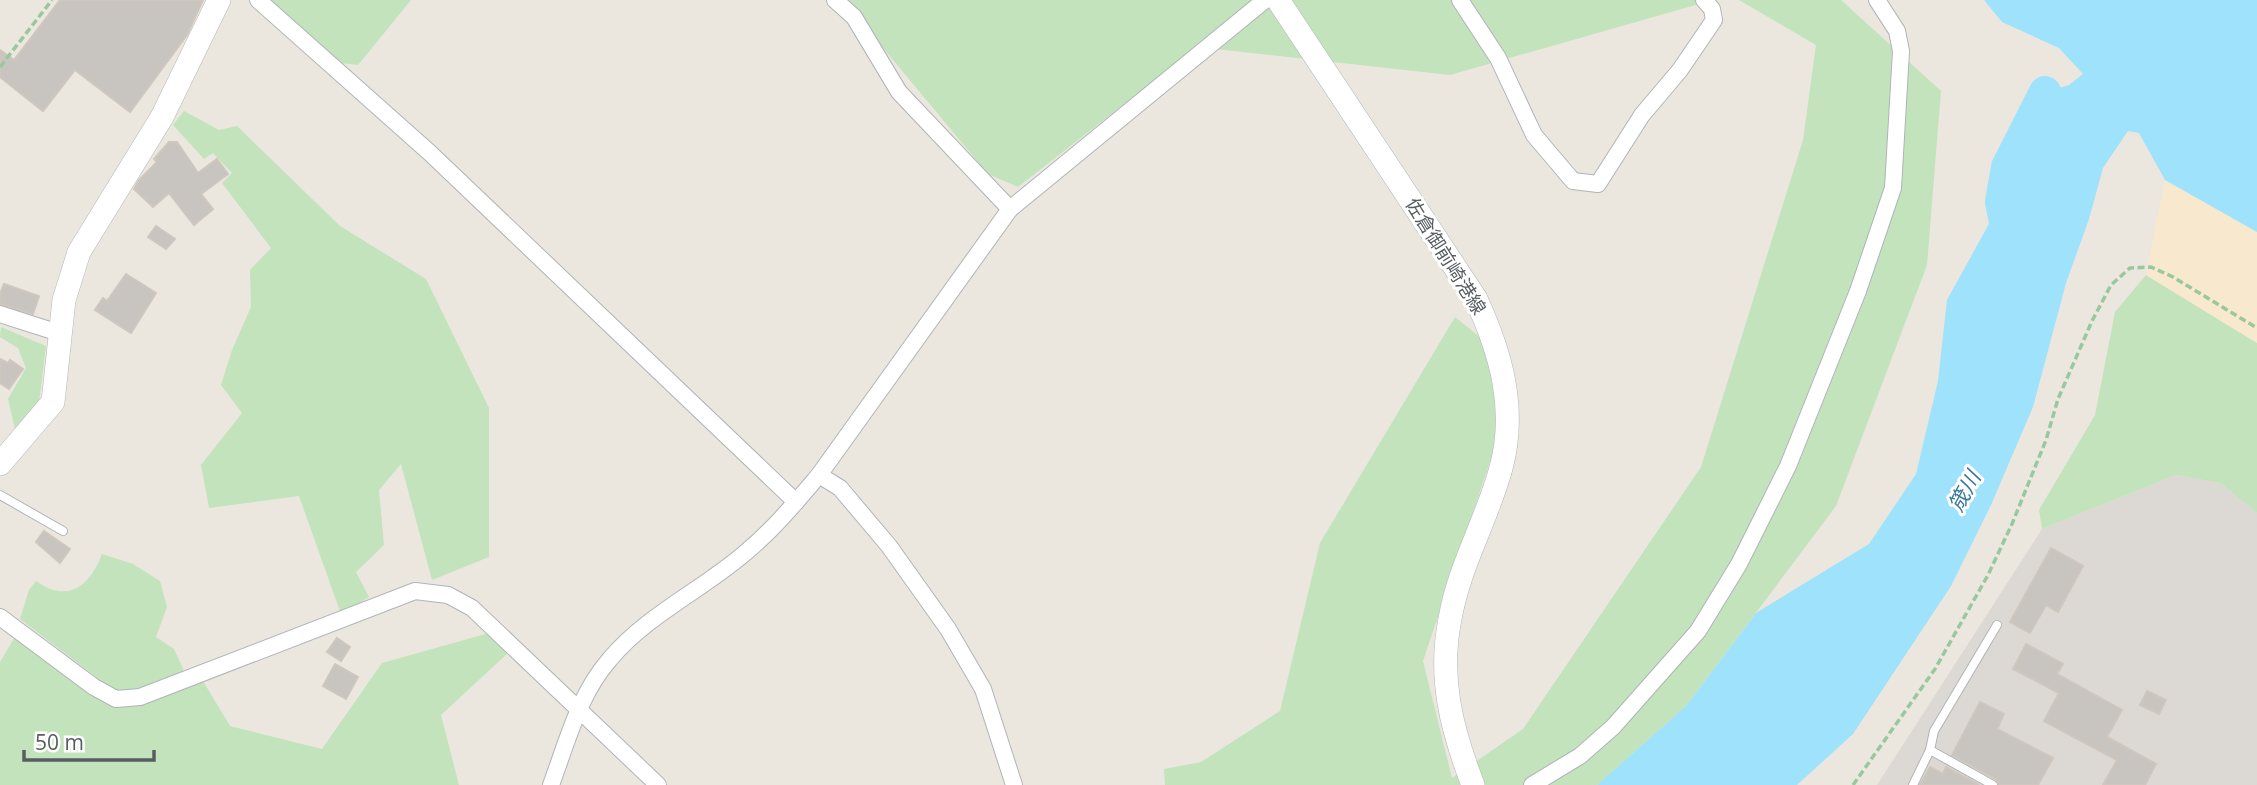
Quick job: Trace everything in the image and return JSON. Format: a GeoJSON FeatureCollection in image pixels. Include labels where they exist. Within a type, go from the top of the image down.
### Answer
{"type":"FeatureCollection","features":[{"type":"Feature","properties":{"kind":"main road"},"geometry":{"type":"LineString","coordinates":[[0,464],[53,402],[64,300],[79,252],[162,117],[219,0]]}},
{"type":"Feature","properties":{"kind":"main road","name":"佐倉御前崎港線"},"geometry":{"type":"LineString","coordinates":[[1278,0],[1476,299],[1491,330],[1502,367],[1508,405],[1508,435],[1501,470],[1462,571],[1449,620],[1446,663],[1448,705],[1473,785]]}},
{"type":"Feature","properties":{"kind":"street"},"geometry":{"type":"LineString","coordinates":[[258,0],[430,153],[796,502]]}},
{"type":"Feature","properties":{"kind":"street"},"geometry":{"type":"LineString","coordinates":[[835,0],[854,17],[899,92],[1010,209]]}},
{"type":"Feature","properties":{"kind":"street"},"geometry":{"type":"LineString","coordinates":[[551,785],[579,709],[610,659],[639,631],[745,554],[796,502],[819,475],[1010,209],[1265,0]]}},
{"type":"Feature","properties":{"kind":"street"},"geometry":{"type":"LineString","coordinates":[[1460,0],[1498,58],[1534,135],[1573,181],[1598,184],[1642,115],[1680,70],[1714,20],[1713,9],[1704,0]]}},
{"type":"Feature","properties":{"kind":"street"},"geometry":{"type":"LineString","coordinates":[[1532,785],[1580,756],[1613,727],[1698,631],[1739,564],[1788,466],[1858,291],[1893,188],[1901,51],[1897,31],[1877,0]]}},
{"type":"Feature","properties":{"kind":"street"},"geometry":{"type":"LineString","coordinates":[[0,314],[59,333]]}},
{"type":"Feature","properties":{"kind":"street"},"geometry":{"type":"LineString","coordinates":[[819,475],[840,488],[889,546],[948,629],[983,689],[1013,785]]}},
{"type":"Feature","properties":{"kind":"street"},"geometry":{"type":"LineString","coordinates":[[0,617],[94,687],[116,699],[140,698],[415,591],[448,595],[472,608],[658,785]]}},
{"type":"Feature","properties":{"kind":"lane"},"geometry":{"type":"LineString","coordinates":[[0,495],[63,531]]}},
{"type":"Feature","properties":{"kind":"lane"},"geometry":{"type":"LineString","coordinates":[[1913,785],[1930,750],[1934,731],[1997,625]]}},
{"type":"Feature","properties":{"kind":"lane"},"geometry":{"type":"LineString","coordinates":[[1930,750],[1993,785]]}},
{"type":"Feature","properties":{"kind":"path"},"geometry":{"type":"LineString","coordinates":[[0,67],[52,0]]}},
{"type":"Feature","properties":{"kind":"path"},"geometry":{"type":"LineString","coordinates":[[1853,785],[1935,669],[1988,575],[2041,452],[2058,399],[2111,285],[2130,268],[2151,267],[2173,276],[2257,328]]}},
{"type":"Feature","properties":{"kind":"shaded area"},"geometry":{"type":"Polygon","coordinates":[[[2176,475],[2220,483],[2257,513],[2257,785],[1877,785],[2042,529],[2176,475]]]}},
{"type":"Feature","properties":{"kind":"green space"},"geometry":{"type":"Polygon","coordinates":[[[269,0],[411,0],[358,65],[340,63],[269,0]]]}},
{"type":"Feature","properties":{"kind":"green space"},"geometry":{"type":"Polygon","coordinates":[[[843,0],[1706,2],[1450,75],[1197,47],[1018,187],[988,174],[843,0]]]}},
{"type":"Feature","properties":{"kind":"green space"},"geometry":{"type":"Polygon","coordinates":[[[1739,0],[1841,0],[1941,91],[1927,265],[1836,506],[1686,706],[1597,785],[1165,785],[1164,769],[1201,762],[1280,711],[1320,543],[1455,317],[1497,351],[1496,444],[1423,661],[1452,778],[1523,729],[1701,467],[1803,140],[1816,45],[1739,0]]]}},
{"type":"Feature","properties":{"kind":"green space"},"geometry":{"type":"Polygon","coordinates":[[[184,111],[219,130],[237,126],[340,226],[426,279],[489,408],[489,557],[432,580],[401,464],[379,490],[384,545],[356,572],[369,597],[341,614],[299,496],[209,508],[201,465],[242,413],[221,385],[232,350],[251,307],[250,270],[271,248],[222,183],[232,173],[213,153],[204,159],[173,125],[184,111]]]}},
{"type":"Feature","properties":{"kind":"green space"},"geometry":{"type":"Polygon","coordinates":[[[2146,275],[2257,343],[2257,513],[2220,483],[2176,475],[2042,529],[2039,510],[2095,415],[2115,312],[2146,275]]]}},
{"type":"Feature","properties":{"kind":"green space"},"geometry":{"type":"Polygon","coordinates":[[[1,327],[46,346],[39,402],[15,429],[8,399],[26,368],[18,348],[0,337],[1,327]]]}},
{"type":"Feature","properties":{"kind":"green space"},"geometry":{"type":"Polygon","coordinates":[[[102,554],[133,564],[160,581],[167,607],[156,637],[174,649],[184,671],[140,696],[117,693],[20,619],[29,590],[36,581],[58,591],[76,588],[91,575],[102,554]]]}},
{"type":"Feature","properties":{"kind":"green space"},"geometry":{"type":"Polygon","coordinates":[[[489,633],[508,653],[441,715],[459,785],[0,785],[0,662],[16,635],[126,705],[203,681],[230,726],[322,749],[382,663],[489,633]]]}},
{"type":"Feature","properties":{"kind":"sand"},"geometry":{"type":"Polygon","coordinates":[[[2165,180],[2257,232],[2257,343],[2146,275],[2165,180]]]}},
{"type":"Feature","properties":{"kind":"water"},"geometry":{"type":"Polygon","coordinates":[[[1984,0],[2257,0],[2257,232],[2165,180],[2139,133],[2128,131],[2103,168],[2089,219],[2066,283],[2033,407],[1991,505],[1951,586],[1853,734],[1797,785],[1597,785],[1686,706],[1756,613],[1869,544],[1916,474],[1938,381],[1947,300],[2001,202],[2007,167],[2045,92],[2069,85],[2083,74],[2059,48],[2002,22],[1984,0]]]}},
{"type":"Feature","properties":{"kind":"building"},"geometry":{"type":"Polygon","coordinates":[[[60,0],[203,0],[187,35],[130,112],[75,70],[43,111],[0,77],[0,50],[14,60],[60,0]]]}},
{"type":"Feature","properties":{"kind":"building"},"geometry":{"type":"Polygon","coordinates":[[[169,142],[177,142],[198,173],[217,159],[228,174],[201,194],[213,209],[194,225],[169,193],[153,207],[134,189],[157,162],[154,159],[169,142]]]}},
{"type":"Feature","properties":{"kind":"building"},"geometry":{"type":"Polygon","coordinates":[[[156,226],[175,239],[166,249],[148,237],[156,226]]]}},
{"type":"Feature","properties":{"kind":"building"},"geometry":{"type":"Polygon","coordinates":[[[126,274],[156,293],[131,333],[95,310],[103,298],[107,301],[126,274]]]}},
{"type":"Feature","properties":{"kind":"building"},"geometry":{"type":"Polygon","coordinates":[[[4,284],[39,296],[33,314],[0,304],[4,284]]]}},
{"type":"Feature","properties":{"kind":"building"},"geometry":{"type":"Polygon","coordinates":[[[0,359],[8,363],[10,360],[23,369],[9,389],[0,383],[0,359]]]}},
{"type":"Feature","properties":{"kind":"building"},"geometry":{"type":"Polygon","coordinates":[[[44,531],[70,549],[60,563],[36,542],[44,531]]]}},
{"type":"Feature","properties":{"kind":"building"},"geometry":{"type":"Polygon","coordinates":[[[2051,548],[2083,566],[2058,612],[2046,605],[2030,633],[2010,622],[2051,548]]]}},
{"type":"Feature","properties":{"kind":"building"},"geometry":{"type":"Polygon","coordinates":[[[337,638],[350,647],[341,661],[327,652],[337,638]]]}},
{"type":"Feature","properties":{"kind":"building"},"geometry":{"type":"Polygon","coordinates":[[[2026,644],[2063,664],[2057,674],[2122,710],[2107,737],[2156,764],[2145,785],[2103,785],[2117,760],[2044,721],[2059,693],[2013,669],[2026,644]]]}},
{"type":"Feature","properties":{"kind":"building"},"geometry":{"type":"Polygon","coordinates":[[[335,664],[358,677],[346,699],[323,686],[335,664]]]}},
{"type":"Feature","properties":{"kind":"building"},"geometry":{"type":"Polygon","coordinates":[[[2147,691],[2166,700],[2159,714],[2140,705],[2147,691]]]}},
{"type":"Feature","properties":{"kind":"building"},"geometry":{"type":"Polygon","coordinates":[[[1980,702],[2004,714],[1997,729],[2053,758],[2038,785],[1999,785],[1996,779],[1952,755],[1980,702]]]}},
{"type":"Feature","properties":{"kind":"building"},"geometry":{"type":"Polygon","coordinates":[[[1930,767],[1943,774],[1946,767],[1979,785],[1920,785],[1930,767]]]}},
{"type":"Feature","properties":{"kind":"waterway","name":"筬川"},"geometry":{"type":"LineString","coordinates":[[2009,243],[2001,202],[2007,167],[2045,92]]}}]}
